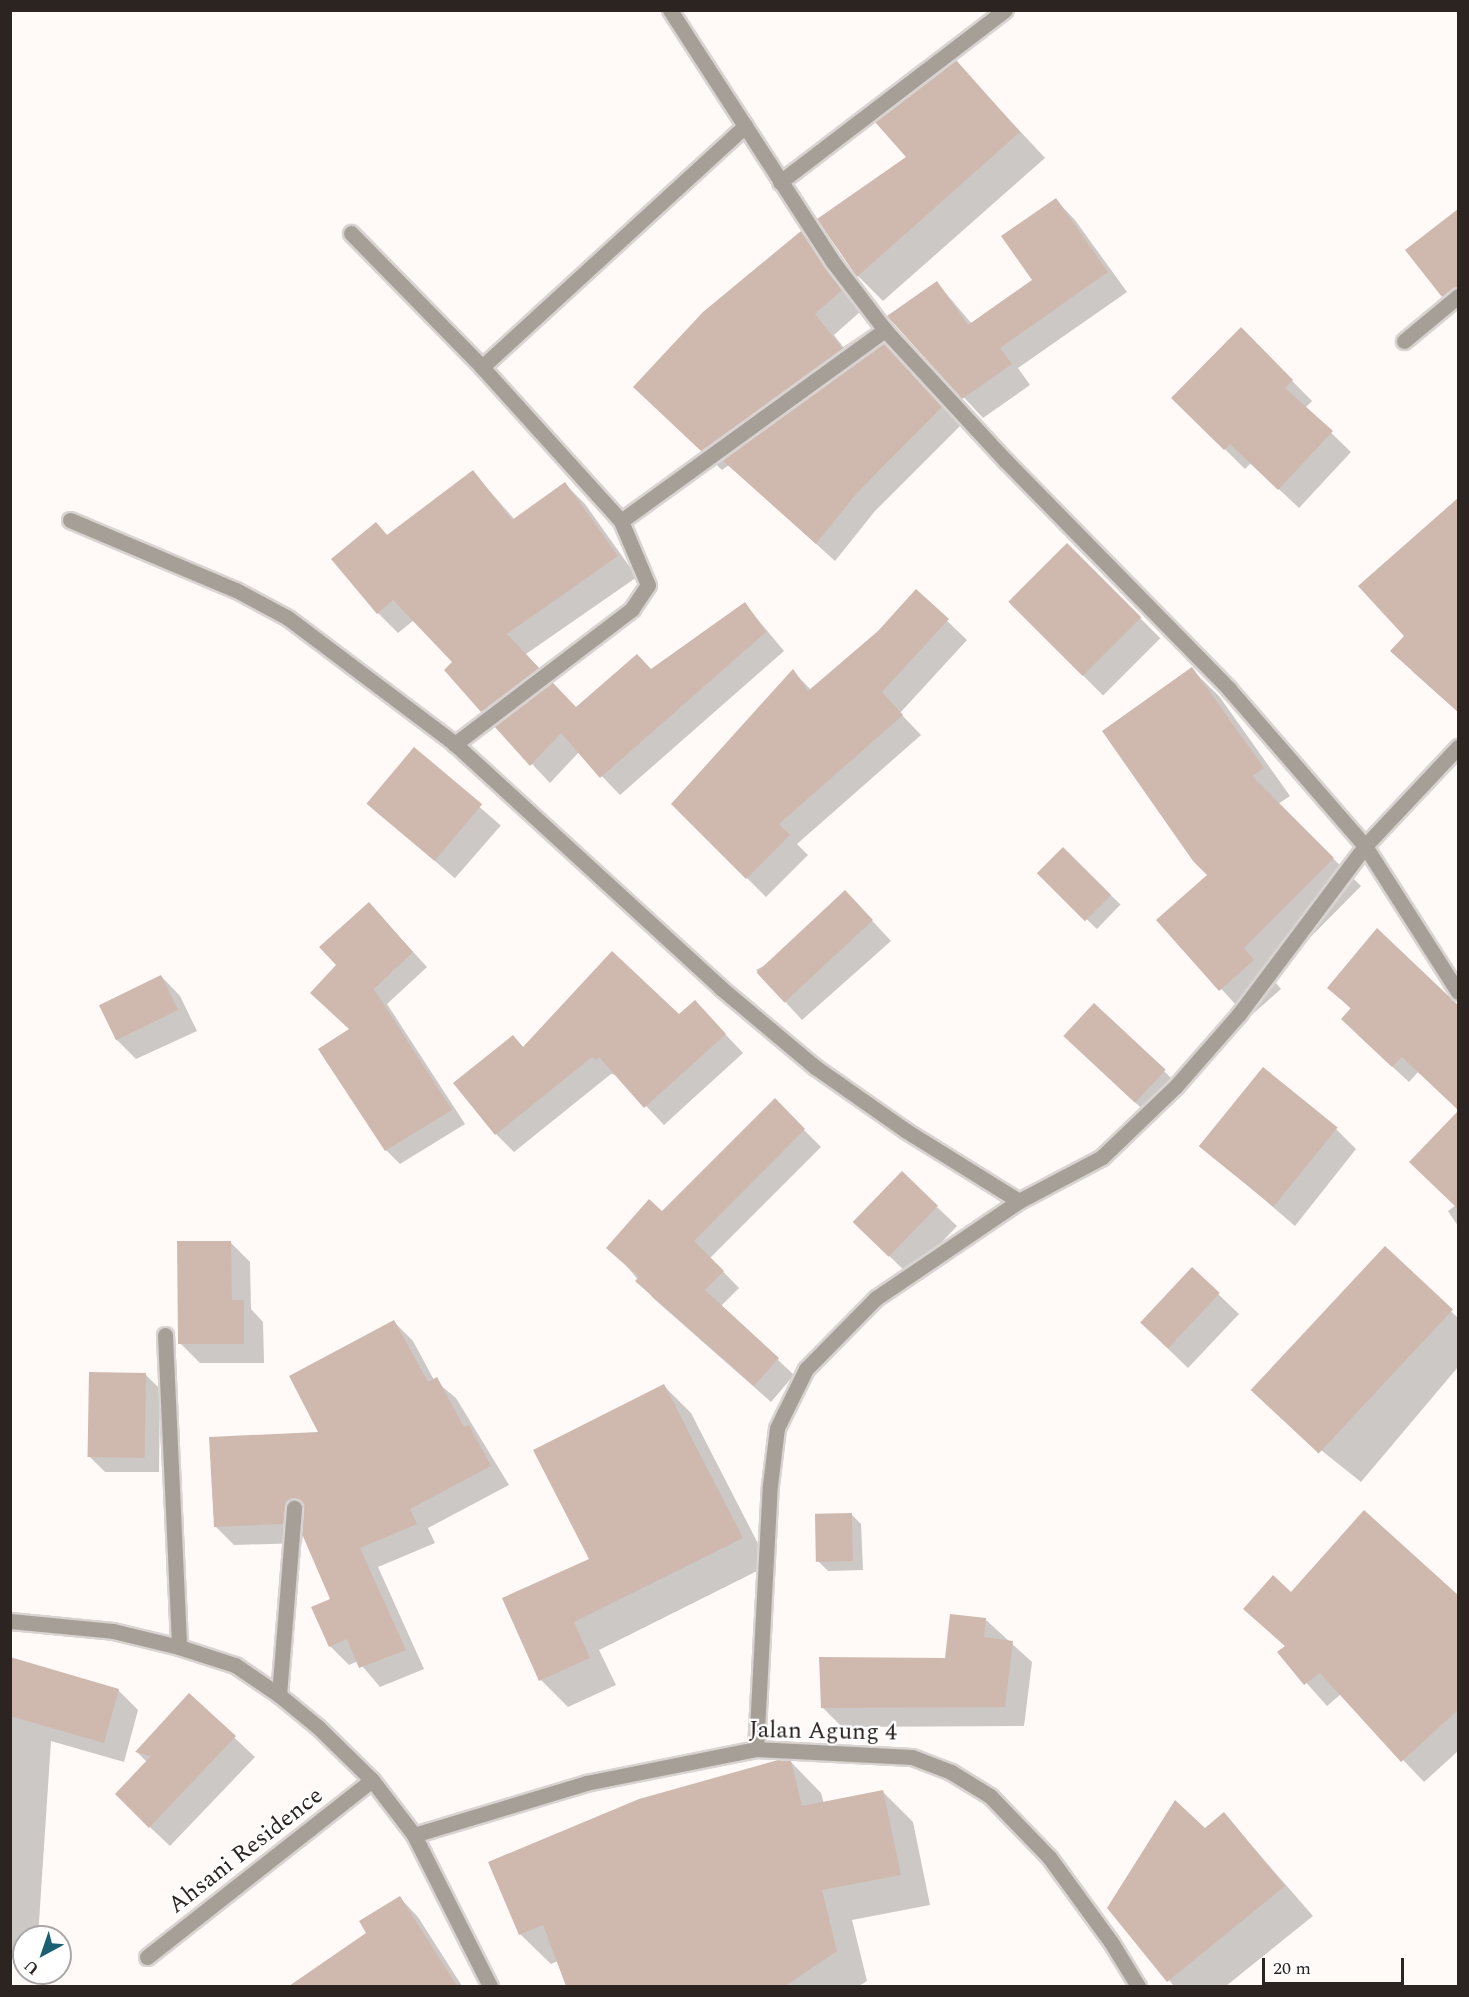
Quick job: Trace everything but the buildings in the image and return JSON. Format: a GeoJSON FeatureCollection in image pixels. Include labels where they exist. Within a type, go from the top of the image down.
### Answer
{"type":"FeatureCollection","features":[{"type":"Feature","properties":{"kind":"street"},"geometry":{"type":"LineString","coordinates":[[669,10],[833,262],[885,330],[1006,461],[1229,689],[1365,846],[1458,992]]}},
{"type":"Feature","properties":{"kind":"street"},"geometry":{"type":"LineString","coordinates":[[780,182],[1003,11]]}},
{"type":"Feature","properties":{"kind":"street"},"geometry":{"type":"LineString","coordinates":[[482,367],[744,126]]}},
{"type":"Feature","properties":{"kind":"street"},"geometry":{"type":"LineString","coordinates":[[351,233],[482,367],[621,521],[645,573],[648,585],[643,596],[455,744]]}},
{"type":"Feature","properties":{"kind":"street"},"geometry":{"type":"LineString","coordinates":[[1404,341],[1458,296]]}},
{"type":"Feature","properties":{"kind":"street"},"geometry":{"type":"LineString","coordinates":[[621,521],[885,330]]}},
{"type":"Feature","properties":{"kind":"street"},"geometry":{"type":"LineString","coordinates":[[69,520],[236,590],[288,618],[455,744],[722,988],[815,1067],[905,1130],[1019,1201]]}},
{"type":"Feature","properties":{"kind":"street"},"geometry":{"type":"LineString","coordinates":[[756,1749],[770,1485],[777,1428],[806,1369],[861,1312],[1019,1201],[1102,1157],[1176,1086],[1239,1014],[1365,846],[1458,747]]}},
{"type":"Feature","properties":{"kind":"street"},"geometry":{"type":"LineString","coordinates":[[165,1335],[179,1647]]}},
{"type":"Feature","properties":{"kind":"street"},"geometry":{"type":"LineString","coordinates":[[279,1695],[294,1508]]}},
{"type":"Feature","properties":{"kind":"street"},"geometry":{"type":"LineString","coordinates":[[10,1621],[113,1631],[179,1647],[235,1665],[279,1695],[318,1727],[372,1780],[414,1835],[490,1986]]}},
{"type":"Feature","properties":{"kind":"street","name":"Jalan Agung 4"},"geometry":{"type":"LineString","coordinates":[[414,1835],[586,1783],[756,1749],[912,1757],[951,1772],[990,1796],[1049,1857],[1111,1942],[1138,1986]]}},
{"type":"Feature","properties":{"kind":"street","name":"Ahsani Residence"},"geometry":{"type":"LineString","coordinates":[[147,1958],[372,1780]]}}]}
